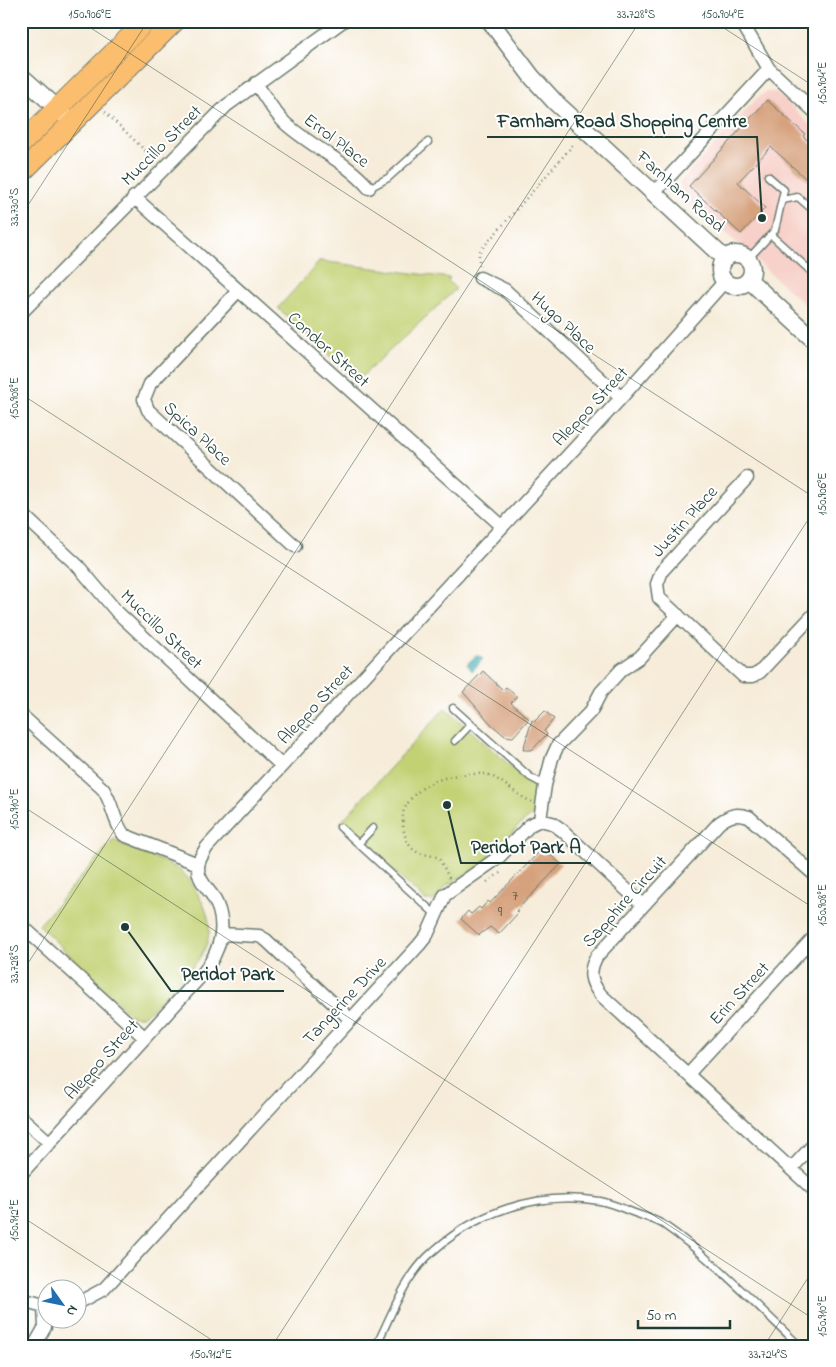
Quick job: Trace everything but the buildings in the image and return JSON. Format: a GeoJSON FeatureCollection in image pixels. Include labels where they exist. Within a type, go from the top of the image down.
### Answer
{"type":"FeatureCollection","features":[{"type":"Feature","properties":{"kind":"main road"},"geometry":{"type":"LineString","coordinates":[[21,144],[146,21]]}},
{"type":"Feature","properties":{"kind":"main road"},"geometry":{"type":"LineString","coordinates":[[21,173],[175,21]]}},
{"type":"Feature","properties":{"kind":"street","name":"Muccillo Street"},"geometry":{"type":"LineString","coordinates":[[21,314],[134,197],[226,106],[343,21]]}},
{"type":"Feature","properties":{"kind":"street","name":"Farnham Road"},"geometry":{"type":"LineString","coordinates":[[490,21],[515,57],[549,96],[725,259]]}},
{"type":"Feature","properties":{"kind":"street"},"geometry":{"type":"LineString","coordinates":[[741,21],[769,69],[815,112]]}},
{"type":"Feature","properties":{"kind":"street"},"geometry":{"type":"LineString","coordinates":[[654,193],[769,69]]}},
{"type":"Feature","properties":{"kind":"street"},"geometry":{"type":"LineString","coordinates":[[21,76],[72,122]]}},
{"type":"Feature","properties":{"kind":"street","name":"Errol Place"},"geometry":{"type":"LineString","coordinates":[[256,83],[271,107],[288,126],[350,168],[369,188]]}},
{"type":"Feature","properties":{"kind":"street","name":"Condor Street"},"geometry":{"type":"LineString","coordinates":[[134,197],[502,526]]}},
{"type":"Feature","properties":{"kind":"street"},"geometry":{"type":"LineString","coordinates":[[734,254],[748,259],[752,267],[749,280],[737,286],[725,281],[720,272],[725,259],[734,254]]}},
{"type":"Feature","properties":{"kind":"street","name":"Hugo Place"},"geometry":{"type":"LineString","coordinates":[[480,278],[505,290],[621,398]]}},
{"type":"Feature","properties":{"kind":"street"},"geometry":{"type":"LineString","coordinates":[[749,280],[815,341]]}},
{"type":"Feature","properties":{"kind":"street","name":"Aleppo Street"},"geometry":{"type":"LineString","coordinates":[[21,1174],[208,968],[220,946],[221,934],[217,905],[199,876],[198,864],[207,847],[621,398],[725,281]]}},
{"type":"Feature","properties":{"kind":"street","name":"Spica Place"},"geometry":{"type":"LineString","coordinates":[[238,291],[150,384],[144,399],[148,410],[295,546]]}},
{"type":"Feature","properties":{"kind":"street","name":"Justin Place"},"geometry":{"type":"LineString","coordinates":[[747,478],[662,571],[657,584],[659,598],[743,676],[753,676],[760,672],[815,612]]}},
{"type":"Feature","properties":{"kind":"street","name":"Muccillo Street"},"geometry":{"type":"LineString","coordinates":[[21,513],[78,566],[117,612],[282,766]]}},
{"type":"Feature","properties":{"kind":"street"},"geometry":{"type":"LineString","coordinates":[[643,905],[562,830],[552,823],[540,820],[545,785],[552,758],[558,746],[591,711],[601,692],[621,670],[640,657],[678,616]]}},
{"type":"Feature","properties":{"kind":"street"},"geometry":{"type":"LineString","coordinates":[[21,715],[103,789],[110,800],[118,827],[124,834],[198,864]]}},
{"type":"Feature","properties":{"kind":"street","name":"Sapphire Circuit"},"geometry":{"type":"LineString","coordinates":[[815,876],[749,817],[738,814],[728,816],[719,823],[597,956],[592,965],[590,976],[594,986],[601,994],[815,1191]]}},
{"type":"Feature","properties":{"kind":"street","name":"Tangerine Drive"},"geometry":{"type":"LineString","coordinates":[[88,1298],[104,1289],[419,945],[427,935],[442,899],[454,888],[488,865],[520,834],[540,820]]}},
{"type":"Feature","properties":{"kind":"street"},"geometry":{"type":"LineString","coordinates":[[21,925],[144,1037]]}},
{"type":"Feature","properties":{"kind":"street"},"geometry":{"type":"LineString","coordinates":[[221,934],[259,936],[266,940],[350,1019]]}},
{"type":"Feature","properties":{"kind":"street","name":"Erin Street"},"geometry":{"type":"LineString","coordinates":[[688,1074],[815,936]]}},
{"type":"Feature","properties":{"kind":"street"},"geometry":{"type":"LineString","coordinates":[[21,1117],[50,1143]]}},
{"type":"Feature","properties":{"kind":"street"},"geometry":{"type":"LineString","coordinates":[[791,1169],[815,1143]]}},
{"type":"Feature","properties":{"kind":"street"},"geometry":{"type":"LineString","coordinates":[[21,1300],[38,1305]]}},
{"type":"Feature","properties":{"kind":"street"},"geometry":{"type":"LineString","coordinates":[[34,1346],[43,1330]]}},
{"type":"Feature","properties":{"kind":"lane","name":"Errol Place"},"geometry":{"type":"LineString","coordinates":[[369,188],[388,178],[428,142]]}},
{"type":"Feature","properties":{"kind":"lane"},"geometry":{"type":"LineString","coordinates":[[748,259],[775,230],[784,190],[768,176]]}},
{"type":"Feature","properties":{"kind":"lane"},"geometry":{"type":"LineString","coordinates":[[782,200],[798,197],[815,212]]}},
{"type":"Feature","properties":{"kind":"lane"},"geometry":{"type":"LineString","coordinates":[[771,235],[815,275]]}},
{"type":"Feature","properties":{"kind":"lane"},"geometry":{"type":"LineString","coordinates":[[453,708],[530,777],[545,785]]}},
{"type":"Feature","properties":{"kind":"lane"},"geometry":{"type":"LineString","coordinates":[[455,741],[471,724]]}},
{"type":"Feature","properties":{"kind":"lane"},"geometry":{"type":"LineString","coordinates":[[340,827],[436,915]]}},
{"type":"Feature","properties":{"kind":"lane"},"geometry":{"type":"LineString","coordinates":[[358,844],[373,828]]}},
{"type":"Feature","properties":{"kind":"lane"},"geometry":{"type":"LineString","coordinates":[[376,1346],[407,1283],[426,1258],[453,1235],[500,1211],[530,1202],[572,1198],[602,1201],[662,1224],[701,1255],[800,1346]]}},
{"type":"Feature","properties":{"kind":"path"},"geometry":{"type":"LineString","coordinates":[[102,109],[164,168]]}},
{"type":"Feature","properties":{"kind":"path"},"geometry":{"type":"LineString","coordinates":[[480,278],[479,252],[575,144]]}},
{"type":"Feature","properties":{"kind":"path"},"geometry":{"type":"LineString","coordinates":[[454,888],[442,862],[435,856],[420,854],[412,849],[405,835],[403,813],[419,792],[435,780],[449,775],[483,774],[497,780],[520,798],[542,807]]}},
{"type":"Feature","properties":{"kind":"path"},"geometry":{"type":"LineString","coordinates":[[484,884],[505,869]]}},
{"type":"Feature","properties":{"kind":"shaded area"},"geometry":{"type":"Polygon","coordinates":[[[766,92],[774,92],[783,98],[815,130],[815,314],[681,192],[680,182],[758,97],[766,92]]]}},
{"type":"Feature","properties":{"kind":"green space"},"geometry":{"type":"Polygon","coordinates":[[[320,261],[450,278],[448,281],[456,289],[357,381],[278,308],[320,261]]]}},
{"type":"Feature","properties":{"kind":"green space"},"geometry":{"type":"Polygon","coordinates":[[[445,708],[540,792],[535,813],[518,826],[495,853],[477,868],[447,885],[434,901],[425,900],[340,823],[445,708]]]}},
{"type":"Feature","properties":{"kind":"green space"},"geometry":{"type":"Polygon","coordinates":[[[114,839],[131,849],[166,863],[182,872],[195,889],[208,917],[209,933],[205,947],[198,960],[153,1008],[140,1016],[130,1015],[39,925],[114,839]]]}},
{"type":"Feature","properties":{"kind":"water"},"geometry":{"type":"Polygon","coordinates":[[[476,656],[480,656],[483,659],[472,671],[467,664],[476,656]]]}},
{"type":"Feature","properties":{"kind":"place","name":"Farnham Road Shopping Centre"},"geometry":{"type":"Point","coordinates":[762,218]}},
{"type":"Feature","properties":{"kind":"place","name":"Peridot Park A"},"geometry":{"type":"Point","coordinates":[447,805]}},
{"type":"Feature","properties":{"kind":"place","name":"Peridot Park"},"geometry":{"type":"Point","coordinates":[125,927]}}]}
